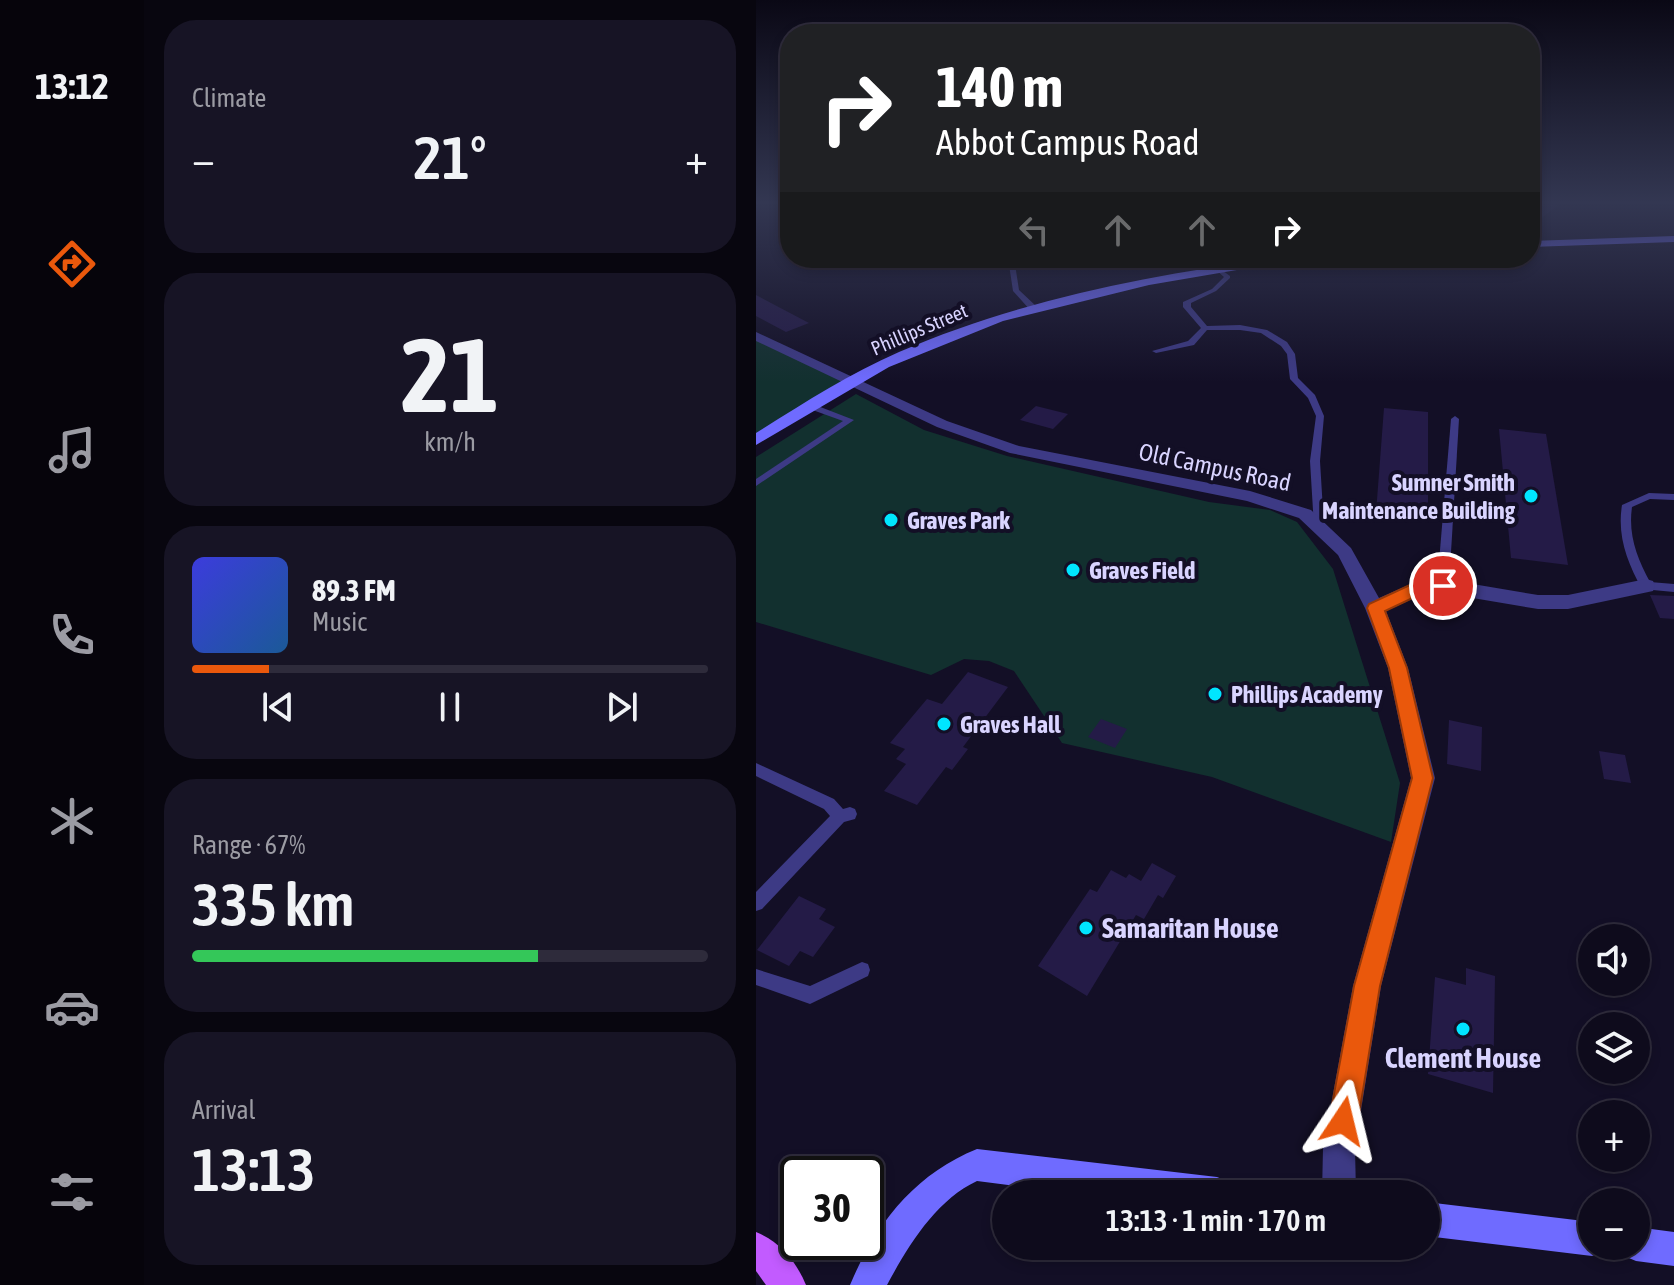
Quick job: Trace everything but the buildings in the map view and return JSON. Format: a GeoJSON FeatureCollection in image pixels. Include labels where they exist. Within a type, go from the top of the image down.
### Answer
{"type":"FeatureCollection","features":[{"type":"Feature","properties":{"kind":"main road"},"geometry":{"type":"LineString","coordinates":[[756,1249],[768,1258],[788,1285]]}},
{"type":"Feature","properties":{"kind":"street","name":"Phillips Street"},"geometry":{"type":"LineString","coordinates":[[756,440],[852,381],[924,346],[1034,309],[1233,268]]}},
{"type":"Feature","properties":{"kind":"street","name":"Old Campus Road"},"geometry":{"type":"LineString","coordinates":[[756,336],[942,424],[1015,450],[1250,496],[1305,514],[1345,552],[1375,608],[1398,668],[1423,778],[1367,986],[1339,1148],[1339,1180]]}},
{"type":"Feature","properties":{"kind":"street"},"geometry":{"type":"LineString","coordinates":[[1375,608],[1418,589],[1443,586],[1538,602],[1568,602],[1646,586]]}},
{"type":"Feature","properties":{"kind":"street"},"geometry":{"type":"LineString","coordinates":[[868,1285],[897,1237],[925,1202],[962,1170],[977,1165],[1101,1180]]}},
{"type":"Feature","properties":{"kind":"street"},"geometry":{"type":"LineString","coordinates":[[1440,1221],[1578,1237]]}},
{"type":"Feature","properties":{"kind":"street"},"geometry":{"type":"LineString","coordinates":[[1650,1246],[1674,1249]]}},
{"type":"Feature","properties":{"kind":"lane"},"geometry":{"type":"LineString","coordinates":[[1013,268],[1016,291],[1034,309]]}},
{"type":"Feature","properties":{"kind":"lane"},"geometry":{"type":"LineString","coordinates":[[1205,328],[1187,307],[1187,302],[1214,290],[1228,277],[1219,270]]}},
{"type":"Feature","properties":{"kind":"lane"},"geometry":{"type":"LineString","coordinates":[[1156,351],[1191,343],[1205,328],[1243,327],[1270,334],[1291,355],[1294,379],[1312,397],[1320,416],[1315,461],[1319,527]]}},
{"type":"Feature","properties":{"kind":"lane"},"geometry":{"type":"LineString","coordinates":[[756,483],[850,420],[810,406]]}},
{"type":"Feature","properties":{"kind":"lane"},"geometry":{"type":"LineString","coordinates":[[1443,586],[1455,419]]}},
{"type":"Feature","properties":{"kind":"lane"},"geometry":{"type":"LineString","coordinates":[[1674,497],[1649,496],[1627,505],[1623,523],[1626,547],[1646,586],[1674,588]]}},
{"type":"Feature","properties":{"kind":"lane"},"geometry":{"type":"LineString","coordinates":[[756,769],[829,804],[845,815],[756,903]]}},
{"type":"Feature","properties":{"kind":"lane"},"geometry":{"type":"LineString","coordinates":[[756,977],[810,995],[862,970]]}},
{"type":"Feature","properties":{"kind":"green space"},"geometry":{"type":"Polygon","coordinates":[[[756,336],[852,381],[756,440],[756,336]]]}},
{"type":"Feature","properties":{"kind":"green space"},"geometry":{"type":"Polygon","coordinates":[[[856,394],[924,430],[1007,456],[1209,502],[1270,510],[1297,522],[1333,569],[1400,783],[1391,842],[1212,777],[1062,743],[1014,671],[989,661],[964,659],[931,675],[756,622],[756,457],[856,394]]]}},
{"type":"Feature","properties":{"kind":"place","name":"Sumner Smith Maintenance Building"},"geometry":{"type":"Point","coordinates":[1531,496]}},
{"type":"Feature","properties":{"kind":"place","name":"Graves Park"},"geometry":{"type":"Point","coordinates":[891,520]}},
{"type":"Feature","properties":{"kind":"place","name":"Graves Field"},"geometry":{"type":"Point","coordinates":[1073,570]}},
{"type":"Feature","properties":{"kind":"place","name":"Phillips Academy"},"geometry":{"type":"Point","coordinates":[1215,694]}},
{"type":"Feature","properties":{"kind":"place","name":"Graves Hall"},"geometry":{"type":"Point","coordinates":[944,724]}},
{"type":"Feature","properties":{"kind":"place","name":"Samaritan House"},"geometry":{"type":"Point","coordinates":[1086,928]}},
{"type":"Feature","properties":{"kind":"place","name":"Clement House"},"geometry":{"type":"Point","coordinates":[1463,1029]}},
{"type":"Feature","properties":{"kind":"route"},"geometry":{"type":"LineString","coordinates":[[1343,1121],[1367,986],[1423,778],[1398,668],[1375,608],[1418,589],[1443,586]]}}]}
